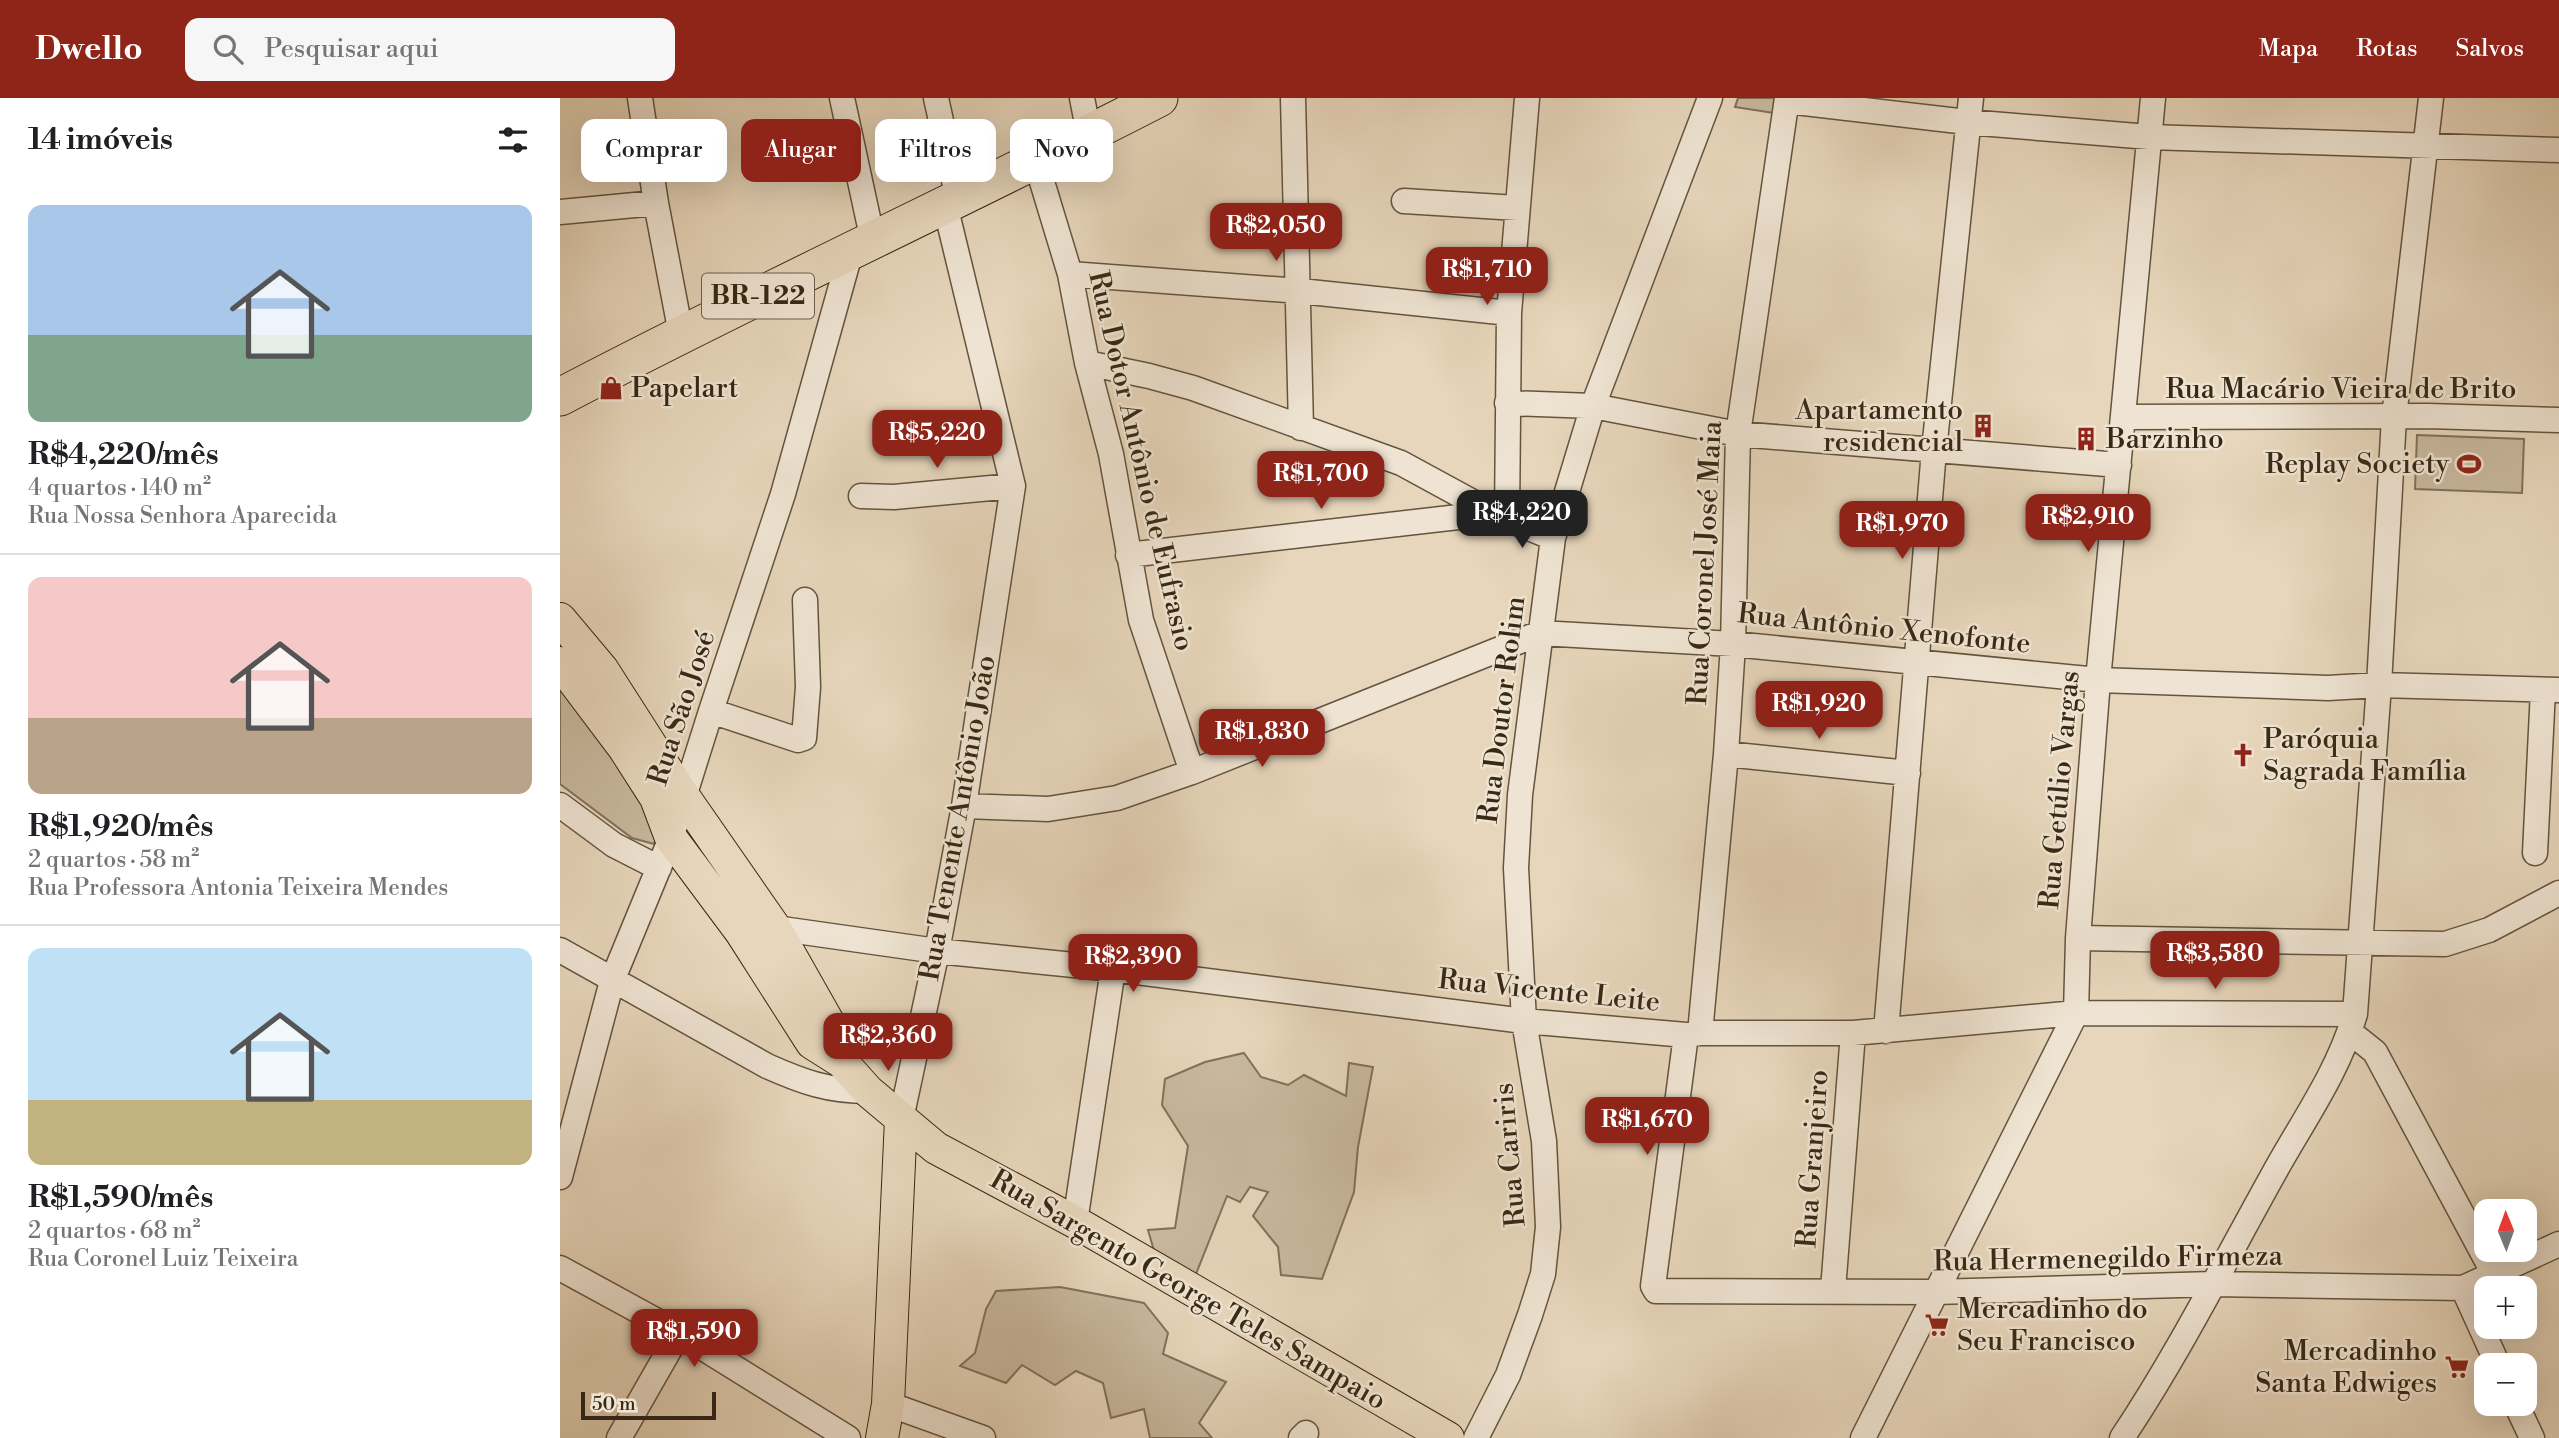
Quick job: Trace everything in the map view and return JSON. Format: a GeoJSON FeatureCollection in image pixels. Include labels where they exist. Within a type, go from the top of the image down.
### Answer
{"type":"FeatureCollection","features":[{"type":"Feature","properties":{"kind":"highway","name":"BR-122"},"geometry":{"type":"LineString","coordinates":[[1113,122],[1159,98]]}},
{"type":"Feature","properties":{"kind":"highway","name":"BR-122"},"geometry":{"type":"LineString","coordinates":[[560,397],[681,334],[1010,174]]}},
{"type":"Feature","properties":{"kind":"main road"},"geometry":{"type":"LineString","coordinates":[[560,619],[609,679],[684,797],[775,928],[836,1037],[842,1062]]}},
{"type":"Feature","properties":{"kind":"main road"},"geometry":{"type":"LineString","coordinates":[[560,663],[624,748],[663,813],[671,838],[741,932],[812,1043],[842,1062]]}},
{"type":"Feature","properties":{"kind":"main road","name":"Rua Sargento George Teles Sampaio"},"geometry":{"type":"LineString","coordinates":[[842,1062],[868,1091],[928,1142],[1075,1223],[1448,1438]]}},
{"type":"Feature","properties":{"kind":"main road","name":"Rua Tenente Antônio João"},"geometry":{"type":"LineString","coordinates":[[883,1438],[888,1404],[901,1119]]}},
{"type":"Feature","properties":{"kind":"street"},"geometry":{"type":"LineString","coordinates":[[640,98],[656,203],[681,334]]}},
{"type":"Feature","properties":{"kind":"street"},"geometry":{"type":"LineString","coordinates":[[842,98],[861,247]]}},
{"type":"Feature","properties":{"kind":"street","name":"Rua Tenente Antônio João"},"geometry":{"type":"LineString","coordinates":[[901,1119],[964,806],[1013,486],[951,202],[936,98]]}},
{"type":"Feature","properties":{"kind":"street"},"geometry":{"type":"LineString","coordinates":[[1082,98],[1086,119]]}},
{"type":"Feature","properties":{"kind":"street"},"geometry":{"type":"LineString","coordinates":[[1293,98],[1300,291],[1301,428]]}},
{"type":"Feature","properties":{"kind":"street"},"geometry":{"type":"LineString","coordinates":[[1500,516],[1509,313],[1527,98]]}},
{"type":"Feature","properties":{"kind":"street","name":"Rua Doutor Rolim"},"geometry":{"type":"LineString","coordinates":[[1524,1021],[1516,868],[1517,832],[1553,538],[1593,406],[1710,98]]}},
{"type":"Feature","properties":{"kind":"street","name":"Rua Getúlio Vargas"},"geometry":{"type":"LineString","coordinates":[[1863,1438],[2076,1013],[2078,938],[2098,680],[2153,98]]}},
{"type":"Feature","properties":{"kind":"street"},"geometry":{"type":"LineString","coordinates":[[2122,1438],[2151,1394],[2274,1172],[2320,1095],[2352,1023],[2379,685],[2394,417],[2431,98]]}},
{"type":"Feature","properties":{"kind":"street"},"geometry":{"type":"LineString","coordinates":[[1787,100],[1969,110],[2149,137],[2425,148],[2559,150]]}},
{"type":"Feature","properties":{"kind":"street","name":"Rua Coronel José Maia"},"geometry":{"type":"LineString","coordinates":[[1653,1286],[1693,1034],[1726,754],[1738,434],[1787,100]]}},
{"type":"Feature","properties":{"kind":"street"},"geometry":{"type":"LineString","coordinates":[[1886,1031],[1934,450],[1969,110]]}},
{"type":"Feature","properties":{"kind":"street","name":"Rua Dotor Antônio de Eufrasio"},"geometry":{"type":"LineString","coordinates":[[1042,182],[1070,274],[1087,363],[1111,454],[1142,620],[1192,772]]}},
{"type":"Feature","properties":{"kind":"street"},"geometry":{"type":"LineString","coordinates":[[1404,201],[1517,208]]}},
{"type":"Feature","properties":{"kind":"street"},"geometry":{"type":"LineString","coordinates":[[560,212],[656,203]]}},
{"type":"Feature","properties":{"kind":"street","name":"Rua São José"},"geometry":{"type":"LineString","coordinates":[[560,1177],[612,981],[671,838],[861,247]]}},
{"type":"Feature","properties":{"kind":"street"},"geometry":{"type":"LineString","coordinates":[[1070,274],[1300,291],[1509,313]]}},
{"type":"Feature","properties":{"kind":"street"},"geometry":{"type":"LineString","coordinates":[[1087,363],[1193,388],[1401,463],[1500,516],[1553,538]]}},
{"type":"Feature","properties":{"kind":"street"},"geometry":{"type":"LineString","coordinates":[[1507,403],[1593,406],[1738,434],[2119,464]]}},
{"type":"Feature","properties":{"kind":"street","name":"Rua Macário Vieira de Brito"},"geometry":{"type":"LineString","coordinates":[[2123,418],[2394,417],[2559,421]]}},
{"type":"Feature","properties":{"kind":"street"},"geometry":{"type":"LineString","coordinates":[[861,496],[894,497],[1013,486]]}},
{"type":"Feature","properties":{"kind":"street"},"geometry":{"type":"LineString","coordinates":[[1128,555],[1500,516]]}},
{"type":"Feature","properties":{"kind":"street"},"geometry":{"type":"LineString","coordinates":[[711,711],[798,740],[804,738],[808,687],[805,600]]}},
{"type":"Feature","properties":{"kind":"street"},"geometry":{"type":"LineString","coordinates":[[964,806],[1048,809],[1117,798],[1192,772],[1540,633]]}},
{"type":"Feature","properties":{"kind":"street","name":"Rua Antônio Xenofonte"},"geometry":{"type":"LineString","coordinates":[[1540,633],[1732,644],[2098,680],[2328,688],[2379,685],[2551,690]]}},
{"type":"Feature","properties":{"kind":"street"},"geometry":{"type":"LineString","coordinates":[[2535,853],[2551,690]]}},
{"type":"Feature","properties":{"kind":"street"},"geometry":{"type":"LineString","coordinates":[[1726,754],[1908,772]]}},
{"type":"Feature","properties":{"kind":"street"},"geometry":{"type":"LineString","coordinates":[[560,805],[614,845],[659,868]]}},
{"type":"Feature","properties":{"kind":"street"},"geometry":{"type":"LineString","coordinates":[[2078,938],[2445,944],[2489,930],[2559,893]]}},
{"type":"Feature","properties":{"kind":"street","name":"Rua Vicente Leite"},"geometry":{"type":"LineString","coordinates":[[741,932],[775,928],[936,951],[1113,969],[1524,1021],[1693,1034],[1853,1033],[2076,1013],[2352,1023]]}},
{"type":"Feature","properties":{"kind":"street"},"geometry":{"type":"LineString","coordinates":[[560,950],[776,1070],[837,1091],[868,1091]]}},
{"type":"Feature","properties":{"kind":"street"},"geometry":{"type":"LineString","coordinates":[[1075,1223],[1113,969]]}},
{"type":"Feature","properties":{"kind":"street","name":"Rua Cariris"},"geometry":{"type":"LineString","coordinates":[[1476,1438],[1507,1375],[1544,1274],[1548,1227],[1544,1141],[1524,1021]]}},
{"type":"Feature","properties":{"kind":"street"},"geometry":{"type":"LineString","coordinates":[[2352,1023],[2375,1052],[2494,1274]]}},
{"type":"Feature","properties":{"kind":"street","name":"Rua Granjeiro"},"geometry":{"type":"LineString","coordinates":[[1833,1290],[1853,1033]]}},
{"type":"Feature","properties":{"kind":"street","name":"Rua Hermenegildo Firmeza"},"geometry":{"type":"LineString","coordinates":[[1653,1286],[1653,1289],[1660,1292],[1934,1292],[2214,1284],[2463,1288],[2559,1244]]}},
{"type":"Feature","properties":{"kind":"street"},"geometry":{"type":"LineString","coordinates":[[560,1268],[679,1333],[848,1438]]}},
{"type":"Feature","properties":{"kind":"street"},"geometry":{"type":"LineString","coordinates":[[2463,1288],[2493,1353]]}},
{"type":"Feature","properties":{"kind":"street"},"geometry":{"type":"LineString","coordinates":[[619,1438],[679,1333]]}},
{"type":"Feature","properties":{"kind":"street"},"geometry":{"type":"LineString","coordinates":[[888,1404],[983,1438]]}},
{"type":"Feature","properties":{"kind":"street"},"geometry":{"type":"LineString","coordinates":[[2522,1416],[2532,1438]]}},
{"type":"Feature","properties":{"kind":"shaded area"},"geometry":{"type":"Polygon","coordinates":[[[1738,98],[1782,98],[1780,114],[1735,107],[1738,98]]]}},
{"type":"Feature","properties":{"kind":"shaded area","name":"Replay Society"},"geometry":{"type":"Polygon","coordinates":[[[2417,435],[2524,439],[2522,493],[2415,489],[2417,435]]]}},
{"type":"Feature","properties":{"kind":"shaded area"},"geometry":{"type":"Polygon","coordinates":[[[560,668],[662,820],[654,844],[632,838],[560,784],[560,668]]]}},
{"type":"Feature","properties":{"kind":"shaded area"},"geometry":{"type":"Polygon","coordinates":[[[1244,1053],[1261,1077],[1288,1085],[1304,1075],[1346,1096],[1349,1063],[1373,1067],[1358,1147],[1354,1192],[1322,1279],[1281,1275],[1278,1247],[1253,1216],[1268,1192],[1250,1187],[1240,1202],[1227,1196],[1194,1279],[1155,1254],[1148,1230],[1175,1228],[1188,1146],[1162,1105],[1165,1079],[1205,1062],[1244,1053]]]}},
{"type":"Feature","properties":{"kind":"shaded area"},"geometry":{"type":"Polygon","coordinates":[[[1060,1287],[1144,1303],[1168,1333],[1163,1354],[1226,1382],[1199,1423],[1212,1438],[1150,1438],[1144,1409],[1111,1418],[1103,1383],[1076,1371],[1055,1385],[1022,1365],[1006,1383],[960,1366],[975,1353],[986,1309],[996,1291],[1060,1287]]]}},
{"type":"Feature","properties":{"kind":"place","name":"Papelart"},"geometry":{"type":"Point","coordinates":[611,388]}},
{"type":"Feature","properties":{"kind":"place","name":"Apartamento residencial"},"geometry":{"type":"Point","coordinates":[1983,426]}},
{"type":"Feature","properties":{"kind":"place","name":"Barzinho"},"geometry":{"type":"Point","coordinates":[2086,439]}},
{"type":"Feature","properties":{"kind":"place","name":"Replay Society"},"geometry":{"type":"Point","coordinates":[2469,464]}},
{"type":"Feature","properties":{"kind":"place","name":"Paróquia Sagrada Família"},"geometry":{"type":"Point","coordinates":[2243,755]}},
{"type":"Feature","properties":{"kind":"place","name":"Mercadinho do Seu Francisco"},"geometry":{"type":"Point","coordinates":[1937,1325]}},
{"type":"Feature","properties":{"kind":"place","name":"Mercadinho Santa Edwiges"},"geometry":{"type":"Point","coordinates":[2457,1367]}}]}
